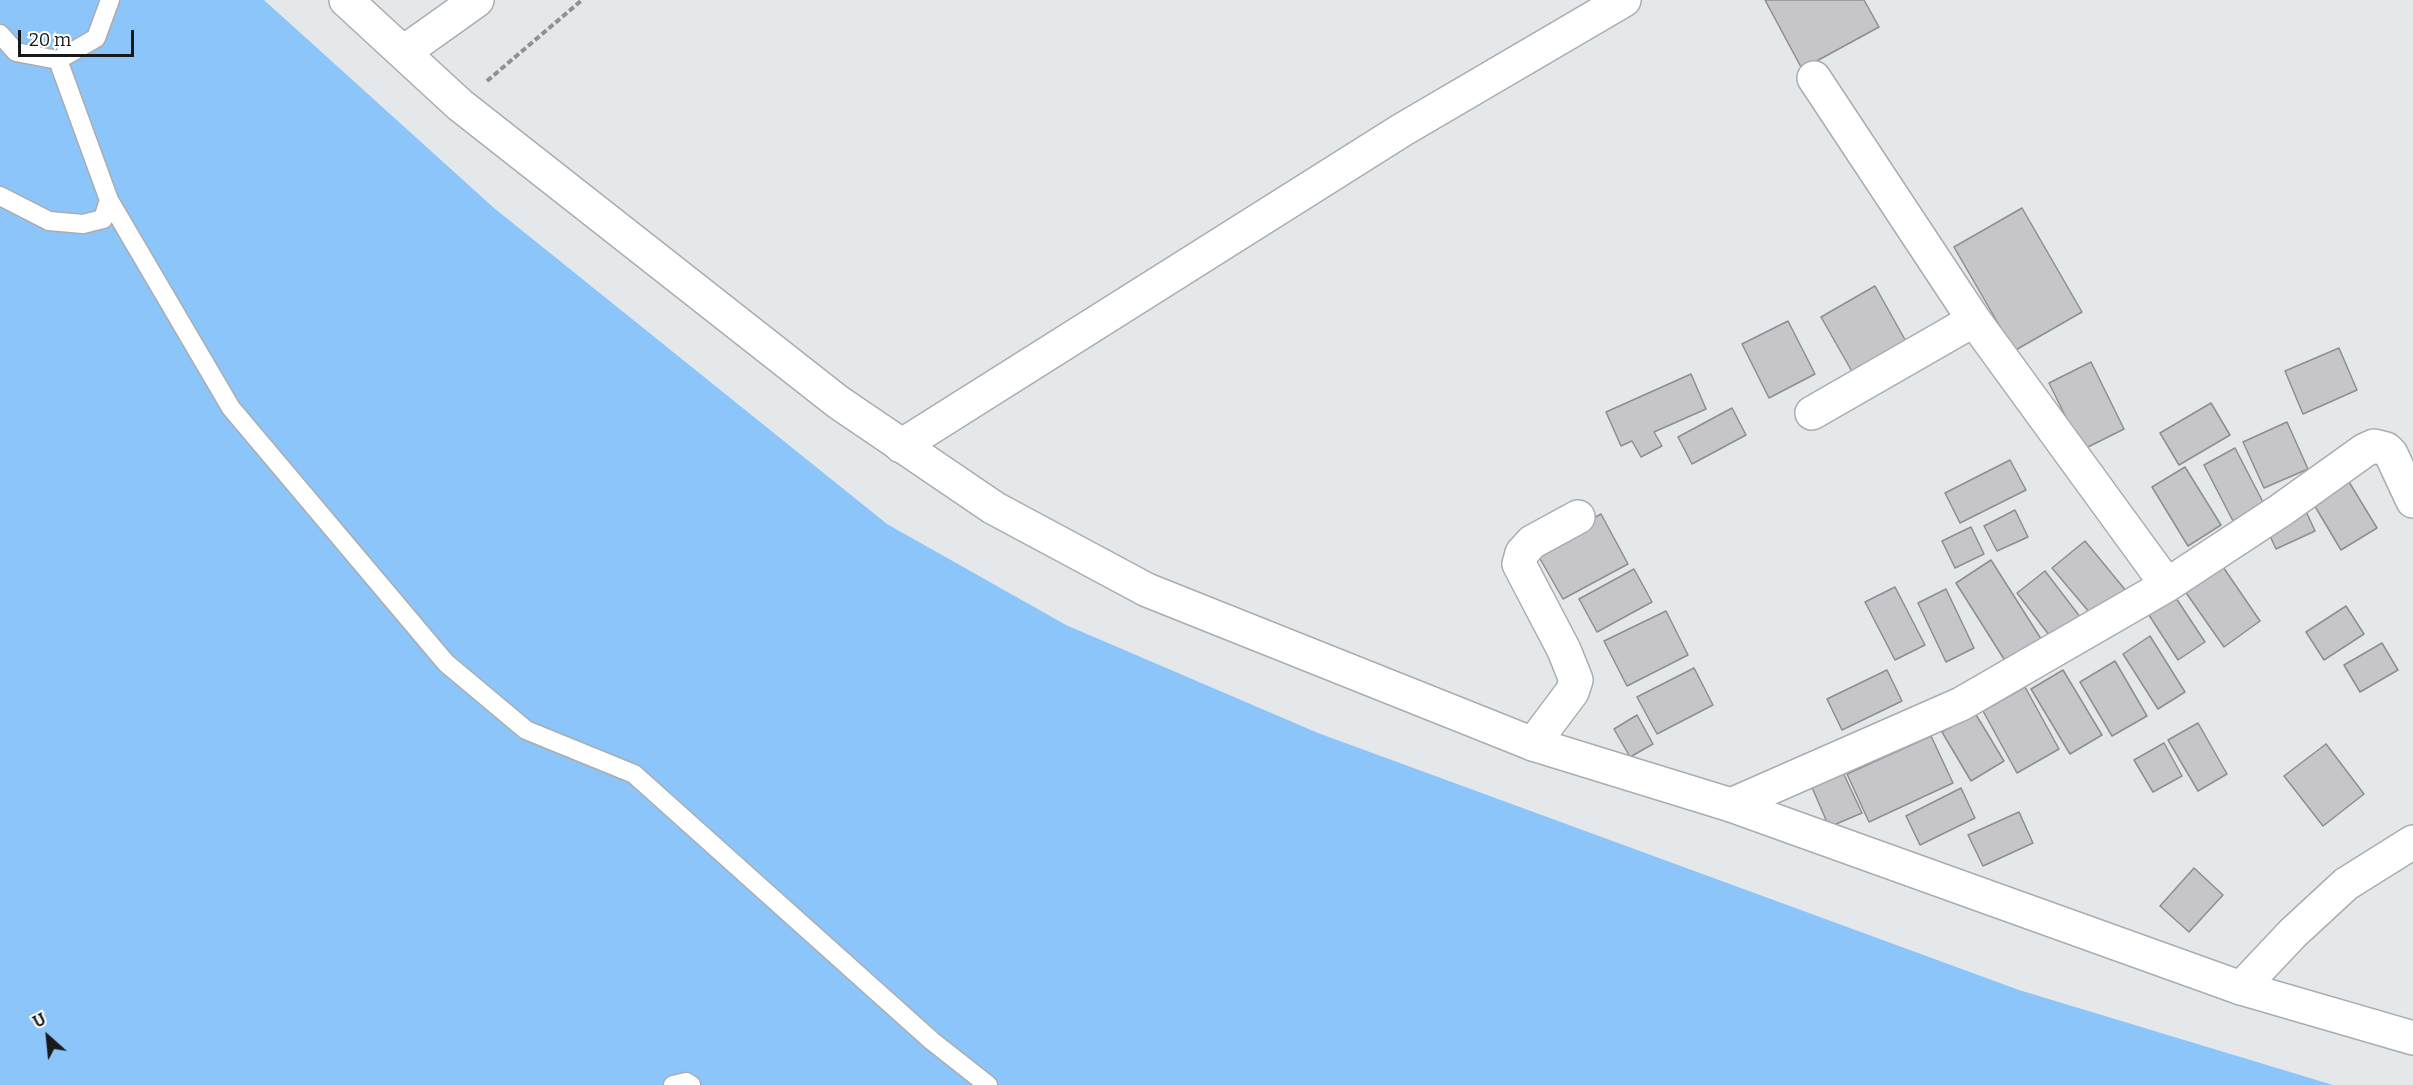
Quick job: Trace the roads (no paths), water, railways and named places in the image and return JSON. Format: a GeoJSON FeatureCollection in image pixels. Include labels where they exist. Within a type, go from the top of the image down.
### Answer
{"type":"FeatureCollection","features":[{"type":"Feature","properties":{"kind":"street"},"geometry":{"type":"LineString","coordinates":[[346,0],[459,105],[838,402],[994,508],[1147,591],[1533,744],[1731,805],[2241,988],[2413,1038]]}},
{"type":"Feature","properties":{"kind":"street"},"geometry":{"type":"LineString","coordinates":[[404,52],[477,0]]}},
{"type":"Feature","properties":{"kind":"street"},"geometry":{"type":"LineString","coordinates":[[901,446],[1402,130],[1624,0]]}},
{"type":"Feature","properties":{"kind":"street"},"geometry":{"type":"LineString","coordinates":[[1814,78],[1974,320],[2167,585]]}},
{"type":"Feature","properties":{"kind":"street"},"geometry":{"type":"LineString","coordinates":[[1812,413],[1974,320]]}},
{"type":"Feature","properties":{"kind":"street"},"geometry":{"type":"LineString","coordinates":[[1731,805],[1961,704],[2167,585],[2374,446],[2381,447],[2391,454],[2413,501]]}},
{"type":"Feature","properties":{"kind":"street"},"geometry":{"type":"LineString","coordinates":[[1533,744],[1572,692],[1576,680],[1564,650],[1519,564],[1522,553],[1532,542],[1578,516]]}},
{"type":"Feature","properties":{"kind":"street"},"geometry":{"type":"LineString","coordinates":[[2241,988],[2293,933],[2346,884],[2413,842]]}},
{"type":"Feature","properties":{"kind":"lane"},"geometry":{"type":"LineString","coordinates":[[0,34],[16,52],[58,60],[96,38],[110,0]]}},
{"type":"Feature","properties":{"kind":"lane"},"geometry":{"type":"LineString","coordinates":[[58,60],[109,200],[231,408],[446,663],[526,730],[634,774],[932,1041],[988,1085]]}},
{"type":"Feature","properties":{"kind":"lane"},"geometry":{"type":"LineString","coordinates":[[0,196],[49,221],[83,224],[103,219],[109,200]]}},
{"type":"Feature","properties":{"kind":"lane"},"geometry":{"type":"LineString","coordinates":[[673,1085],[686,1082],[691,1085]]}}]}
